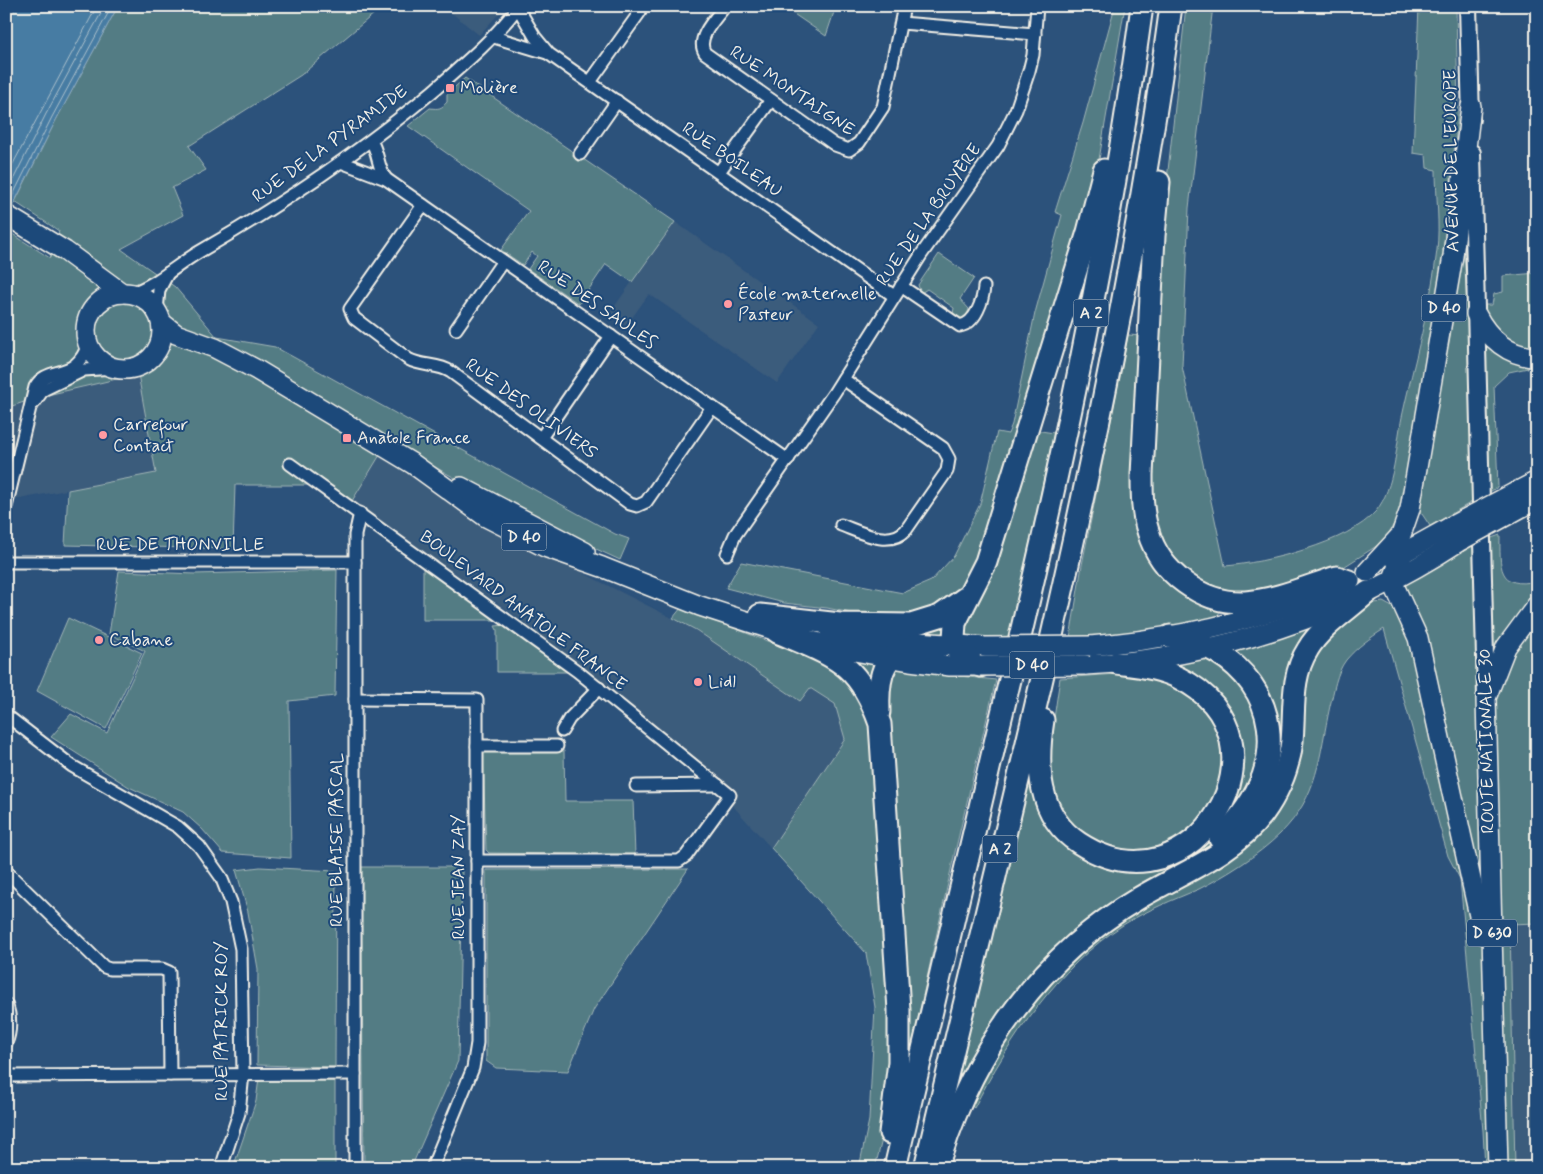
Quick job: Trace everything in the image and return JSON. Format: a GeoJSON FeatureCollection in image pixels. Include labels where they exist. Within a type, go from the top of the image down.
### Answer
{"type":"FeatureCollection","features":[{"type":"Feature","properties":{"kind":"highway"},"geometry":{"type":"LineString","coordinates":[[949,645],[955,623],[986,562],[1092,220],[1138,6]]}},
{"type":"Feature","properties":{"kind":"highway","name":"A 2"},"geometry":{"type":"LineString","coordinates":[[895,1168],[1062,454],[1112,202],[1142,6]]}},
{"type":"Feature","properties":{"kind":"highway"},"geometry":{"type":"LineString","coordinates":[[1150,891],[1225,850],[1244,835],[1263,814],[1281,782],[1289,759],[1296,680],[1301,662],[1361,582],[1337,577],[1254,601],[1238,602],[1214,598],[1192,588],[1174,575],[1153,546],[1148,531],[1144,512],[1142,475],[1154,236],[1172,59],[1173,6]]}},
{"type":"Feature","properties":{"kind":"highway","name":"A 2"},"geometry":{"type":"LineString","coordinates":[[925,1168],[1076,530],[1132,258],[1173,6]]}},
{"type":"Feature","properties":{"kind":"highway"},"geometry":{"type":"LineString","coordinates":[[1076,530],[1066,604],[1041,735],[1039,762],[1042,788],[1047,804],[1062,828],[1082,845],[1115,858],[1140,860],[1158,858],[1188,845],[1206,830],[1216,816],[1225,801],[1232,776],[1231,742],[1226,727],[1217,712],[1194,687],[1168,674],[1116,663]]}},
{"type":"Feature","properties":{"kind":"highway"},"geometry":{"type":"LineString","coordinates":[[760,615],[840,624],[911,625],[926,622],[948,612],[970,592]]}},
{"type":"Feature","properties":{"kind":"highway"},"geometry":{"type":"LineString","coordinates":[[778,632],[826,654],[848,669],[868,692],[880,724]]}},
{"type":"Feature","properties":{"kind":"highway"},"geometry":{"type":"LineString","coordinates":[[937,1168],[963,1094],[988,1048],[1011,1013],[1042,976],[1074,945],[1115,913],[1196,860],[1226,833],[1251,802],[1265,770],[1268,734],[1260,698],[1240,669],[1207,647],[1190,640],[1170,636]]}},
{"type":"Feature","properties":{"kind":"highway"},"geometry":{"type":"LineString","coordinates":[[949,645],[964,660],[982,656]]}},
{"type":"Feature","properties":{"kind":"highway"},"geometry":{"type":"LineString","coordinates":[[884,1168],[895,1102],[900,1023],[880,724],[880,682],[891,658],[906,649],[934,648],[949,645]]}},
{"type":"Feature","properties":{"kind":"main road","name":"AVENUE DE L'EUROPE"},"geometry":{"type":"LineString","coordinates":[[1468,6],[1476,314]]}},
{"type":"Feature","properties":{"kind":"main road","name":"D 40"},"geometry":{"type":"LineString","coordinates":[[1361,582],[1401,534],[1410,509],[1453,256],[1471,106]]}},
{"type":"Feature","properties":{"kind":"main road"},"geometry":{"type":"LineString","coordinates":[[6,215],[127,293],[148,300],[160,317],[162,338],[156,353],[140,366],[124,370],[114,368],[96,357],[88,344],[86,330],[92,311],[93,288],[83,265]]}},
{"type":"Feature","properties":{"kind":"main road"},"geometry":{"type":"LineString","coordinates":[[92,311],[105,298],[127,293]]}},
{"type":"Feature","properties":{"kind":"main road"},"geometry":{"type":"LineString","coordinates":[[1476,314],[1485,329],[1506,349],[1525,356],[1537,357]]}},
{"type":"Feature","properties":{"kind":"main road","name":"ROUTE NATIONALE 30"},"geometry":{"type":"LineString","coordinates":[[1476,314],[1498,1168]]}},
{"type":"Feature","properties":{"kind":"main road","name":"D 40"},"geometry":{"type":"LineString","coordinates":[[160,317],[176,334],[226,353],[257,370],[413,464],[588,553],[637,575],[696,596],[760,615],[861,636],[949,645]]}},
{"type":"Feature","properties":{"kind":"main road","name":"D 40"},"geometry":{"type":"LineString","coordinates":[[156,353],[174,344],[200,343]]}},
{"type":"Feature","properties":{"kind":"main road","name":"D 40"},"geometry":{"type":"LineString","coordinates":[[413,464],[486,517],[545,547],[602,567],[700,606],[778,632],[891,658],[950,666],[982,656],[1170,636],[1268,612],[1361,582],[1392,581],[1454,535],[1525,499],[1537,481]]}},
{"type":"Feature","properties":{"kind":"main road"},"geometry":{"type":"LineString","coordinates":[[1410,509],[1414,528],[1426,540],[1444,545],[1454,535]]}},
{"type":"Feature","properties":{"kind":"main road","name":"D 40"},"geometry":{"type":"LineString","coordinates":[[982,656],[1085,665],[1116,663],[1207,647],[1303,620],[1426,540]]}},
{"type":"Feature","properties":{"kind":"main road"},"geometry":{"type":"LineString","coordinates":[[1404,553],[1392,581],[1418,638],[1493,976]]}},
{"type":"Feature","properties":{"kind":"main road"},"geometry":{"type":"LineString","coordinates":[[1486,698],[1506,647],[1522,622],[1537,605]]}},
{"type":"Feature","properties":{"kind":"street","name":"RUE MONTAIGNE"},"geometry":{"type":"LineString","coordinates":[[724,6],[702,39],[702,47],[708,56],[835,145],[849,150],[859,143],[881,111],[901,23]]}},
{"type":"Feature","properties":{"kind":"street"},"geometry":{"type":"LineString","coordinates":[[904,6],[901,23],[1035,34]]}},
{"type":"Feature","properties":{"kind":"street","name":"RUE DE LA BRUYÈRE"},"geometry":{"type":"LineString","coordinates":[[727,554],[732,540],[843,379],[898,291],[1002,139],[1022,94],[1033,55],[1037,6]]}},
{"type":"Feature","properties":{"kind":"street","name":"RUE DE LA PYRAMIDE"},"geometry":{"type":"LineString","coordinates":[[127,293],[142,289],[275,208],[371,141],[494,37],[519,7]]}},
{"type":"Feature","properties":{"kind":"street","name":"RUE BOILEAU"},"geometry":{"type":"LineString","coordinates":[[519,7],[535,37],[549,54],[719,172],[898,291],[960,326],[968,322],[979,307],[984,287]]}},
{"type":"Feature","properties":{"kind":"street"},"geometry":{"type":"LineString","coordinates":[[590,82],[640,12]]}},
{"type":"Feature","properties":{"kind":"street","name":"RUE BOILEAU"},"geometry":{"type":"LineString","coordinates":[[494,37],[549,54]]}},
{"type":"Feature","properties":{"kind":"street"},"geometry":{"type":"LineString","coordinates":[[719,172],[771,100]]}},
{"type":"Feature","properties":{"kind":"street"},"geometry":{"type":"LineString","coordinates":[[580,154],[617,101]]}},
{"type":"Feature","properties":{"kind":"street"},"geometry":{"type":"LineString","coordinates":[[371,141],[377,151],[378,164],[386,179]]}},
{"type":"Feature","properties":{"kind":"street","name":"RUE DES SAULES"},"geometry":{"type":"LineString","coordinates":[[341,162],[347,166],[370,171],[386,179],[788,460]]}},
{"type":"Feature","properties":{"kind":"street","name":"RUE DES OLIVIERS"},"geometry":{"type":"LineString","coordinates":[[423,205],[352,306],[351,313],[354,318],[408,359],[417,364],[447,369],[630,504],[637,506],[646,502],[712,407]]}},
{"type":"Feature","properties":{"kind":"street"},"geometry":{"type":"LineString","coordinates":[[456,329],[503,261]]}},
{"type":"Feature","properties":{"kind":"street"},"geometry":{"type":"LineString","coordinates":[[160,317],[159,290],[169,272]]}},
{"type":"Feature","properties":{"kind":"street"},"geometry":{"type":"LineString","coordinates":[[540,438],[611,336]]}},
{"type":"Feature","properties":{"kind":"street"},"geometry":{"type":"LineString","coordinates":[[6,507],[32,406],[35,386],[40,380],[72,368],[84,356],[88,344]]}},
{"type":"Feature","properties":{"kind":"street"},"geometry":{"type":"LineString","coordinates":[[32,406],[43,390],[80,372],[92,368],[114,368]]}},
{"type":"Feature","properties":{"kind":"street"},"geometry":{"type":"LineString","coordinates":[[841,525],[874,537],[890,538],[899,536],[906,530],[949,463],[943,448],[843,379]]}},
{"type":"Feature","properties":{"kind":"street","name":"BOULEVARD ANATOLE FRANCE"},"geometry":{"type":"LineString","coordinates":[[290,464],[599,688],[730,794],[686,856],[679,861],[477,861]]}},
{"type":"Feature","properties":{"kind":"street","name":"RUE BLAISE PASCAL"},"geometry":{"type":"LineString","coordinates":[[355,1168],[355,529],[360,513]]}},
{"type":"Feature","properties":{"kind":"street","name":"RUE DE THONVILLE"},"geometry":{"type":"LineString","coordinates":[[6,562],[355,562]]}},
{"type":"Feature","properties":{"kind":"street"},"geometry":{"type":"LineString","coordinates":[[562,731],[569,719],[599,688]]}},
{"type":"Feature","properties":{"kind":"street","name":"RUE JEAN ZAY"},"geometry":{"type":"LineString","coordinates":[[355,699],[477,700],[477,1043],[475,1061],[432,1168]]}},
{"type":"Feature","properties":{"kind":"street","name":"RUE PATRICK ROY"},"geometry":{"type":"LineString","coordinates":[[6,715],[72,766],[178,827],[199,846],[216,868],[231,902],[240,942],[243,1074],[239,1112],[221,1168]]}},
{"type":"Feature","properties":{"kind":"street"},"geometry":{"type":"LineString","coordinates":[[477,746],[557,746]]}},
{"type":"Feature","properties":{"kind":"street"},"geometry":{"type":"LineString","coordinates":[[636,786],[718,785]]}},
{"type":"Feature","properties":{"kind":"street"},"geometry":{"type":"LineString","coordinates":[[6,871],[104,967],[110,969],[162,969],[168,972],[170,1076]]}},
{"type":"Feature","properties":{"kind":"street"},"geometry":{"type":"LineString","coordinates":[[6,1004],[9,1011],[9,1026],[6,1043]]}},
{"type":"Feature","properties":{"kind":"street"},"geometry":{"type":"LineString","coordinates":[[6,1076],[355,1074]]}},
{"type":"Feature","properties":{"kind":"shaded area"},"geometry":{"type":"Polygon","coordinates":[[[443,6],[506,6],[479,35],[443,6]]]}},
{"type":"Feature","properties":{"kind":"shaded area","name":"École maternelle Pasteur"},"geometry":{"type":"Polygon","coordinates":[[[675,222],[819,323],[777,383],[649,294],[626,326],[609,314],[675,222]]]}},
{"type":"Feature","properties":{"kind":"shaded area"},"geometry":{"type":"Polygon","coordinates":[[[138,373],[156,473],[14,500],[6,545],[6,405],[12,406],[39,397],[138,373]]]}},
{"type":"Feature","properties":{"kind":"shaded area"},"geometry":{"type":"Polygon","coordinates":[[[380,452],[585,574],[696,630],[800,700],[810,687],[835,704],[845,739],[771,848],[733,806],[727,786],[516,616],[352,501],[380,452]]]}},
{"type":"Feature","properties":{"kind":"shaded area"},"geometry":{"type":"Polygon","coordinates":[[[1537,923],[1537,1168],[1514,1168],[1510,924],[1537,923]]]}},
{"type":"Feature","properties":{"kind":"green space"},"geometry":{"type":"Polygon","coordinates":[[[118,6],[367,6],[375,13],[301,75],[189,146],[206,170],[172,188],[183,215],[121,249],[175,287],[217,337],[275,347],[615,534],[629,539],[620,560],[445,473],[389,440],[352,501],[329,485],[235,485],[233,549],[65,545],[68,490],[156,473],[138,374],[39,397],[12,406],[6,405],[6,230],[50,258],[59,231],[15,202],[56,120],[118,6]]]}},
{"type":"Feature","properties":{"kind":"green space"},"geometry":{"type":"Polygon","coordinates":[[[782,6],[836,6],[826,36],[782,6]]]}},
{"type":"Feature","properties":{"kind":"green space"},"geometry":{"type":"Polygon","coordinates":[[[1115,6],[1125,6],[1096,177],[1021,428],[1054,433],[1008,641],[876,631],[871,617],[827,608],[784,603],[726,588],[741,562],[903,593],[931,581],[954,556],[980,504],[997,432],[1008,434],[1012,424],[1035,313],[1062,215],[1055,212],[1083,123],[1115,6]]]}},
{"type":"Feature","properties":{"kind":"green space"},"geometry":{"type":"Polygon","coordinates":[[[1186,6],[1213,6],[1189,208],[1182,366],[1225,566],[1283,556],[1327,542],[1347,533],[1376,511],[1387,491],[1431,292],[1438,240],[1436,170],[1427,168],[1426,155],[1413,153],[1419,6],[1456,6],[1458,116],[1443,251],[1464,252],[1467,305],[1492,305],[1494,294],[1503,292],[1503,276],[1537,273],[1537,366],[1509,372],[1494,386],[1498,487],[1430,526],[1422,514],[1402,508],[1388,535],[1375,547],[1342,568],[1287,589],[1231,591],[1222,610],[1213,620],[1141,633],[1070,638],[1082,565],[1128,335],[1156,337],[1160,244],[1186,6]]]}},
{"type":"Feature","properties":{"kind":"green space"},"geometry":{"type":"Polygon","coordinates":[[[465,78],[675,222],[632,282],[606,264],[579,304],[528,269],[537,256],[532,252],[523,265],[501,250],[529,211],[408,126],[430,108],[443,106],[447,102],[447,94],[465,78]]]}},
{"type":"Feature","properties":{"kind":"green space"},"geometry":{"type":"Polygon","coordinates":[[[939,254],[974,278],[960,299],[969,309],[962,321],[952,319],[954,308],[927,289],[921,293],[918,285],[939,254]]]}},
{"type":"Feature","properties":{"kind":"green space"},"geometry":{"type":"Polygon","coordinates":[[[1500,535],[1501,566],[1508,579],[1524,583],[1537,581],[1537,923],[1510,924],[1515,1168],[1485,1168],[1460,879],[1448,856],[1384,629],[1355,651],[1346,660],[1340,671],[1330,706],[1316,774],[1303,805],[1293,820],[1271,842],[1231,871],[1199,889],[1141,915],[1099,942],[1077,962],[1037,1007],[1019,1031],[974,1108],[968,1103],[973,1093],[956,1087],[983,962],[1032,765],[1052,732],[1060,678],[1132,673],[1166,661],[1361,611],[1374,603],[1383,602],[1394,608],[1409,576],[1458,550],[1500,535]]]}},
{"type":"Feature","properties":{"kind":"green space"},"geometry":{"type":"Polygon","coordinates":[[[423,568],[498,620],[423,620],[423,568]]]}},
{"type":"Feature","properties":{"kind":"green space"},"geometry":{"type":"Polygon","coordinates":[[[337,570],[335,696],[289,701],[291,858],[223,853],[202,829],[183,812],[129,787],[51,737],[71,714],[107,733],[145,651],[109,634],[119,571],[195,574],[337,570]]]}},
{"type":"Feature","properties":{"kind":"green space"},"geometry":{"type":"Polygon","coordinates":[[[681,608],[801,654],[835,671],[843,654],[913,671],[996,680],[954,856],[907,1068],[884,1131],[875,1168],[859,1168],[869,1120],[875,1007],[866,953],[771,848],[845,739],[835,704],[810,688],[800,701],[696,630],[673,618],[681,608]]]}},
{"type":"Feature","properties":{"kind":"green space"},"geometry":{"type":"Polygon","coordinates":[[[68,618],[142,653],[106,729],[37,691],[68,618]]]}},
{"type":"Feature","properties":{"kind":"green space"},"geometry":{"type":"Polygon","coordinates":[[[505,625],[569,672],[497,672],[497,630],[495,626],[505,625]]]}},
{"type":"Feature","properties":{"kind":"green space"},"geometry":{"type":"Polygon","coordinates":[[[483,749],[564,751],[565,801],[633,801],[635,855],[489,853],[486,850],[483,749]]]}},
{"type":"Feature","properties":{"kind":"green space"},"geometry":{"type":"Polygon","coordinates":[[[260,867],[336,871],[335,1067],[257,1065],[258,969],[248,912],[236,870],[260,867]]]}},
{"type":"Feature","properties":{"kind":"green space"},"geometry":{"type":"Polygon","coordinates":[[[361,867],[462,867],[458,1061],[411,1168],[364,1168],[361,867]]]}},
{"type":"Feature","properties":{"kind":"green space"},"geometry":{"type":"Polygon","coordinates":[[[688,869],[594,1009],[568,1071],[496,1068],[486,1061],[486,870],[688,869]]]}},
{"type":"Feature","properties":{"kind":"green space"},"geometry":{"type":"Polygon","coordinates":[[[259,1078],[335,1081],[335,1168],[233,1168],[256,1101],[259,1078]]]}},
{"type":"Feature","properties":{"kind":"water"},"geometry":{"type":"Polygon","coordinates":[[[16,6],[118,6],[56,120],[6,219],[6,23],[16,6]]]}},
{"type":"Feature","properties":{"kind":"place","name":"Molière"},"geometry":{"type":"Point","coordinates":[450,88]}},
{"type":"Feature","properties":{"kind":"place","name":"École maternelle Pasteur"},"geometry":{"type":"Point","coordinates":[728,304]}},
{"type":"Feature","properties":{"kind":"place","name":"Carrefour Contact"},"geometry":{"type":"Point","coordinates":[103,435]}},
{"type":"Feature","properties":{"kind":"place","name":"Anatole France"},"geometry":{"type":"Point","coordinates":[347,438]}},
{"type":"Feature","properties":{"kind":"place","name":"Cabane"},"geometry":{"type":"Point","coordinates":[99,640]}},
{"type":"Feature","properties":{"kind":"place","name":"Lidl"},"geometry":{"type":"Point","coordinates":[698,682]}}]}
